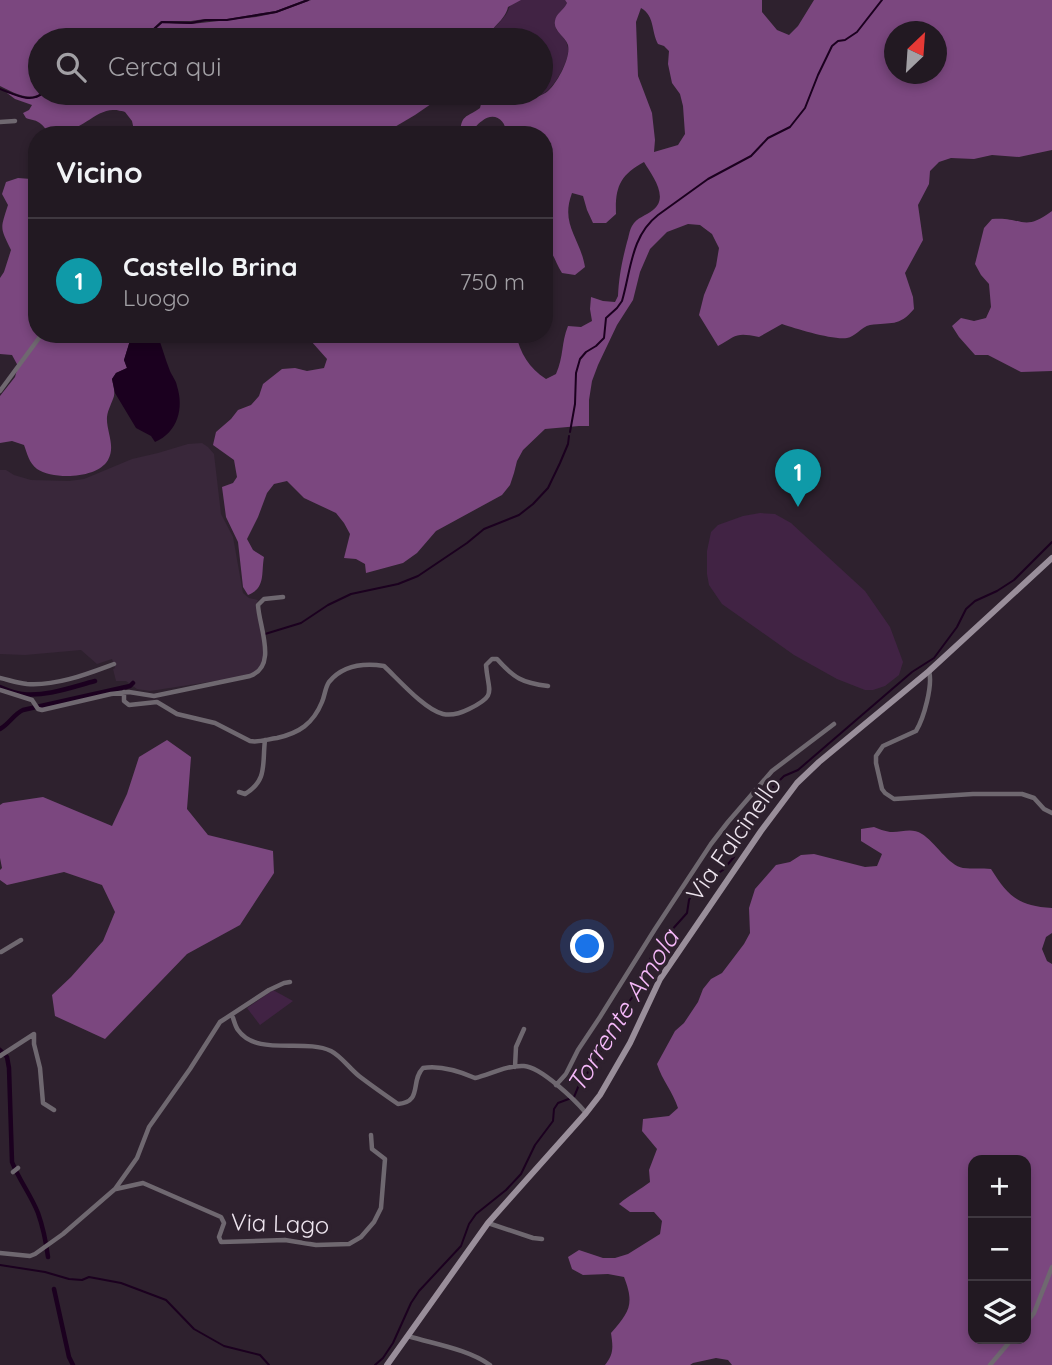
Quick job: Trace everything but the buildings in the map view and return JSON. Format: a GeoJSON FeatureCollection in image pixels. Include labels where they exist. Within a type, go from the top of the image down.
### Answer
{"type":"FeatureCollection","features":[{"type":"Feature","properties":{"kind":"street"},"geometry":{"type":"LineString","coordinates":[[0,122],[15,121]]}},
{"type":"Feature","properties":{"kind":"street"},"geometry":{"type":"LineString","coordinates":[[0,391],[35,343]]}},
{"type":"Feature","properties":{"kind":"street","name":"Via Falcinello"},"geometry":{"type":"LineString","coordinates":[[387,1365],[488,1223],[600,1095],[630,1043],[660,979],[797,783],[929,671],[1052,558]]}},
{"type":"Feature","properties":{"kind":"street"},"geometry":{"type":"LineString","coordinates":[[0,690],[29,699],[42,710],[124,692],[154,696],[245,678],[256,674],[266,661],[259,604],[264,599],[283,597]]}},
{"type":"Feature","properties":{"kind":"street"},"geometry":{"type":"LineString","coordinates":[[124,692],[124,701],[129,705],[157,702],[177,714],[215,723],[256,742],[292,735],[303,728],[313,718],[329,682],[344,668],[352,666],[384,666],[435,711],[450,715],[463,712],[486,699],[490,693],[486,665],[492,659],[497,659],[509,673],[523,682],[548,686]]}},
{"type":"Feature","properties":{"kind":"street"},"geometry":{"type":"LineString","coordinates":[[0,678],[28,684],[54,682],[114,664]]}},
{"type":"Feature","properties":{"kind":"street"},"geometry":{"type":"LineString","coordinates":[[929,671],[930,686],[919,728],[883,746],[876,756],[877,771],[885,793],[898,799],[1022,794],[1034,798],[1052,813]]}},
{"type":"Feature","properties":{"kind":"street","name":"Via Falcinello"},"geometry":{"type":"LineString","coordinates":[[558,1087],[578,1049],[711,844],[772,771],[834,724]]}},
{"type":"Feature","properties":{"kind":"street"},"geometry":{"type":"LineString","coordinates":[[239,792],[245,794],[259,782],[265,740]]}},
{"type":"Feature","properties":{"kind":"street"},"geometry":{"type":"LineString","coordinates":[[0,959],[0,952],[21,940]]}},
{"type":"Feature","properties":{"kind":"street"},"geometry":{"type":"LineString","coordinates":[[0,1253],[30,1256],[89,1213],[115,1189],[137,1158],[149,1127],[219,1022],[270,990],[290,982]]}},
{"type":"Feature","properties":{"kind":"street"},"geometry":{"type":"LineString","coordinates":[[232,1015],[242,1034],[263,1045],[292,1044],[329,1050],[398,1104],[405,1104],[412,1098],[417,1075],[423,1068],[455,1070],[475,1078],[524,1066],[546,1076],[585,1111]]}},
{"type":"Feature","properties":{"kind":"street"},"geometry":{"type":"LineString","coordinates":[[516,1067],[516,1047],[524,1029]]}},
{"type":"Feature","properties":{"kind":"street"},"geometry":{"type":"LineString","coordinates":[[1,1055],[34,1034],[43,1103],[54,1110]]}},
{"type":"Feature","properties":{"kind":"street","name":"Via Lago"},"geometry":{"type":"LineString","coordinates":[[115,1189],[143,1183],[221,1217],[224,1223],[219,1237],[221,1242],[285,1240],[316,1245],[349,1244],[361,1237],[382,1208],[385,1159],[372,1149],[372,1135]]}},
{"type":"Feature","properties":{"kind":"street"},"geometry":{"type":"LineString","coordinates":[[488,1223],[534,1238],[542,1238]]}},
{"type":"Feature","properties":{"kind":"street"},"geometry":{"type":"LineString","coordinates":[[1031,1317],[1052,1267]]}},
{"type":"Feature","properties":{"kind":"street"},"geometry":{"type":"LineString","coordinates":[[407,1336],[465,1352],[490,1365]]}},
{"type":"Feature","properties":{"kind":"street"},"geometry":{"type":"LineString","coordinates":[[990,1365],[1009,1344]]}},
{"type":"Feature","properties":{"kind":"shaded area"},"geometry":{"type":"Polygon","coordinates":[[[0,0],[305,0],[276,11],[227,19],[161,21],[154,28],[28,28],[28,96],[0,86],[0,0]]]}},
{"type":"Feature","properties":{"kind":"shaded area"},"geometry":{"type":"Polygon","coordinates":[[[311,0],[521,0],[508,7],[494,28],[157,28],[162,23],[191,24],[276,13],[311,0]]]}},
{"type":"Feature","properties":{"kind":"shaded area"},"geometry":{"type":"Polygon","coordinates":[[[519,0],[565,0],[567,3],[565,9],[560,12],[556,29],[564,38],[568,53],[565,65],[553,84],[553,28],[494,28],[510,6],[519,0]]]}},
{"type":"Feature","properties":{"kind":"shaded area"},"geometry":{"type":"Polygon","coordinates":[[[565,0],[762,0],[762,12],[777,30],[789,35],[814,0],[1052,0],[1052,150],[1019,157],[992,155],[974,159],[951,158],[939,162],[930,171],[929,184],[918,205],[923,240],[905,273],[914,309],[904,319],[870,325],[847,338],[824,336],[782,324],[759,337],[737,336],[718,346],[699,315],[716,266],[719,248],[712,234],[700,225],[688,224],[667,232],[650,249],[640,272],[633,300],[617,325],[598,365],[589,400],[589,426],[545,429],[523,450],[510,485],[502,495],[436,531],[417,553],[403,563],[366,573],[365,564],[356,559],[344,558],[350,534],[336,513],[304,498],[287,481],[274,484],[267,493],[247,539],[253,550],[264,557],[260,584],[248,595],[243,587],[238,542],[226,517],[222,487],[233,483],[237,477],[234,460],[213,445],[216,432],[238,410],[251,405],[259,396],[263,384],[282,369],[307,371],[324,368],[327,359],[313,343],[519,343],[526,360],[546,379],[556,374],[568,326],[581,327],[592,321],[591,297],[615,302],[631,228],[658,205],[660,199],[654,179],[644,162],[624,177],[618,189],[616,214],[606,223],[593,223],[583,196],[572,193],[568,214],[585,267],[575,275],[562,273],[553,256],[553,126],[504,126],[502,121],[491,117],[477,126],[462,126],[463,120],[481,105],[553,105],[553,85],[565,63],[568,50],[568,45],[555,25],[557,16],[567,3],[565,0]],[[641,8],[636,22],[638,76],[652,113],[654,152],[678,145],[685,134],[683,106],[680,94],[672,83],[668,64],[669,51],[658,44],[649,15],[641,8]]]}},
{"type":"Feature","properties":{"kind":"shaded area"},"geometry":{"type":"Polygon","coordinates":[[[7,93],[28,99],[28,104],[15,99],[7,93]]]}},
{"type":"Feature","properties":{"kind":"shaded area"},"geometry":{"type":"Polygon","coordinates":[[[32,105],[430,105],[396,126],[133,126],[125,112],[114,110],[100,113],[79,126],[42,126],[26,118],[23,113],[32,105]]]}},
{"type":"Feature","properties":{"kind":"shaded area"},"geometry":{"type":"Polygon","coordinates":[[[18,178],[28,179],[28,343],[129,343],[124,360],[127,368],[116,373],[112,379],[114,396],[107,417],[110,455],[102,466],[85,474],[64,476],[44,473],[32,464],[24,445],[12,441],[0,443],[0,396],[15,377],[18,366],[12,355],[0,354],[0,278],[11,250],[2,228],[8,205],[2,194],[6,182],[18,178]]]}},
{"type":"Feature","properties":{"kind":"shaded area"},"geometry":{"type":"Polygon","coordinates":[[[1052,211],[1052,371],[1021,372],[988,355],[975,355],[952,326],[961,318],[974,321],[986,318],[991,307],[989,284],[975,264],[984,228],[992,219],[1028,222],[1042,218],[1052,211]]]}},
{"type":"Feature","properties":{"kind":"shaded area"},"geometry":{"type":"Polygon","coordinates":[[[129,343],[160,343],[176,382],[180,403],[177,418],[169,432],[155,442],[151,436],[136,428],[115,393],[112,379],[116,373],[127,368],[124,360],[129,343]]]}},
{"type":"Feature","properties":{"kind":"shaded area"},"geometry":{"type":"Polygon","coordinates":[[[202,443],[214,454],[221,514],[233,537],[243,593],[258,600],[256,605],[265,656],[256,672],[241,677],[150,691],[137,689],[126,681],[116,681],[112,659],[97,664],[81,650],[25,655],[0,654],[0,470],[31,480],[84,479],[132,459],[188,444],[202,443]]]}},
{"type":"Feature","properties":{"kind":"shaded area"},"geometry":{"type":"Polygon","coordinates":[[[760,513],[775,514],[791,523],[865,591],[890,627],[903,662],[899,675],[885,686],[873,690],[865,690],[837,679],[794,655],[722,604],[709,585],[707,574],[707,551],[711,532],[718,525],[760,513]]]}},
{"type":"Feature","properties":{"kind":"shaded area"},"geometry":{"type":"Polygon","coordinates":[[[167,740],[191,757],[187,809],[208,835],[273,851],[274,873],[240,925],[187,954],[105,1039],[55,1016],[52,995],[103,941],[115,912],[102,885],[64,872],[7,885],[0,880],[0,805],[43,797],[112,826],[127,794],[139,757],[167,740]]]}},
{"type":"Feature","properties":{"kind":"shaded area"},"geometry":{"type":"Polygon","coordinates":[[[874,827],[890,832],[918,832],[958,866],[991,869],[1015,898],[1031,905],[1052,908],[1052,933],[1046,937],[1042,949],[1047,961],[1052,964],[1052,1365],[732,1365],[728,1360],[716,1358],[690,1365],[605,1365],[612,1350],[611,1333],[628,1308],[629,1295],[624,1277],[608,1274],[583,1275],[572,1269],[568,1257],[579,1250],[603,1258],[615,1258],[628,1254],[660,1234],[662,1221],[654,1212],[630,1212],[619,1204],[650,1182],[649,1170],[657,1149],[642,1131],[643,1119],[669,1116],[678,1108],[657,1064],[675,1031],[698,1002],[703,989],[711,979],[722,973],[744,944],[750,933],[749,908],[755,889],[776,865],[790,862],[801,855],[814,854],[865,867],[877,866],[882,854],[861,841],[861,829],[874,827]]]}},
{"type":"Feature","properties":{"kind":"shaded area"},"geometry":{"type":"Polygon","coordinates":[[[273,990],[293,1001],[260,1025],[247,1008],[273,990]]]}},
{"type":"Feature","properties":{"kind":"waterway"},"geometry":{"type":"LineString","coordinates":[[155,28],[162,22],[227,20],[276,12],[308,0]]}},
{"type":"Feature","properties":{"kind":"waterway"},"geometry":{"type":"LineString","coordinates":[[570,432],[580,359],[604,338],[606,318],[622,301],[633,254],[649,223],[708,179],[751,156],[768,138],[790,127],[805,108],[832,46],[857,32],[882,0]]}},
{"type":"Feature","properties":{"kind":"waterway"},"geometry":{"type":"LineString","coordinates":[[0,89],[28,98]]}},
{"type":"Feature","properties":{"kind":"waterway"},"geometry":{"type":"LineString","coordinates":[[265,634],[301,623],[351,594],[398,584],[418,576],[484,529],[519,515],[548,488],[569,436]]}},
{"type":"Feature","properties":{"kind":"waterway","name":"Torrente Amola"},"geometry":{"type":"LineString","coordinates":[[375,1365],[393,1343],[419,1291],[461,1246],[476,1214],[521,1174],[535,1145],[553,1121],[554,1109],[558,1103],[574,1097],[581,1080],[601,1052],[612,1021],[640,987],[651,957],[687,913],[693,892],[723,870],[734,857],[742,834],[752,826],[770,790],[784,776],[798,770],[912,672],[934,658],[957,627],[966,609],[975,601],[1014,580],[1052,542]]}},
{"type":"Feature","properties":{"kind":"waterway"},"geometry":{"type":"LineString","coordinates":[[0,687],[31,695],[95,681]]}},
{"type":"Feature","properties":{"kind":"waterway"},"geometry":{"type":"LineString","coordinates":[[0,729],[23,710],[130,686],[133,683]]}},
{"type":"Feature","properties":{"kind":"waterway"},"geometry":{"type":"LineString","coordinates":[[0,1050],[7,1057],[9,1068],[12,1162],[38,1213],[48,1257]]}},
{"type":"Feature","properties":{"kind":"waterway","name":"Torrente Amola"},"geometry":{"type":"LineString","coordinates":[[0,1265],[69,1279],[82,1280],[89,1277],[121,1283],[166,1300],[194,1329],[224,1346],[260,1355],[269,1365]]}},
{"type":"Feature","properties":{"kind":"waterway"},"geometry":{"type":"LineString","coordinates":[[54,1289],[73,1365]]}},
{"type":"Feature","properties":{"kind":"place","name":"Castello Brina"},"geometry":{"type":"Point","coordinates":[798,507]}}]}
